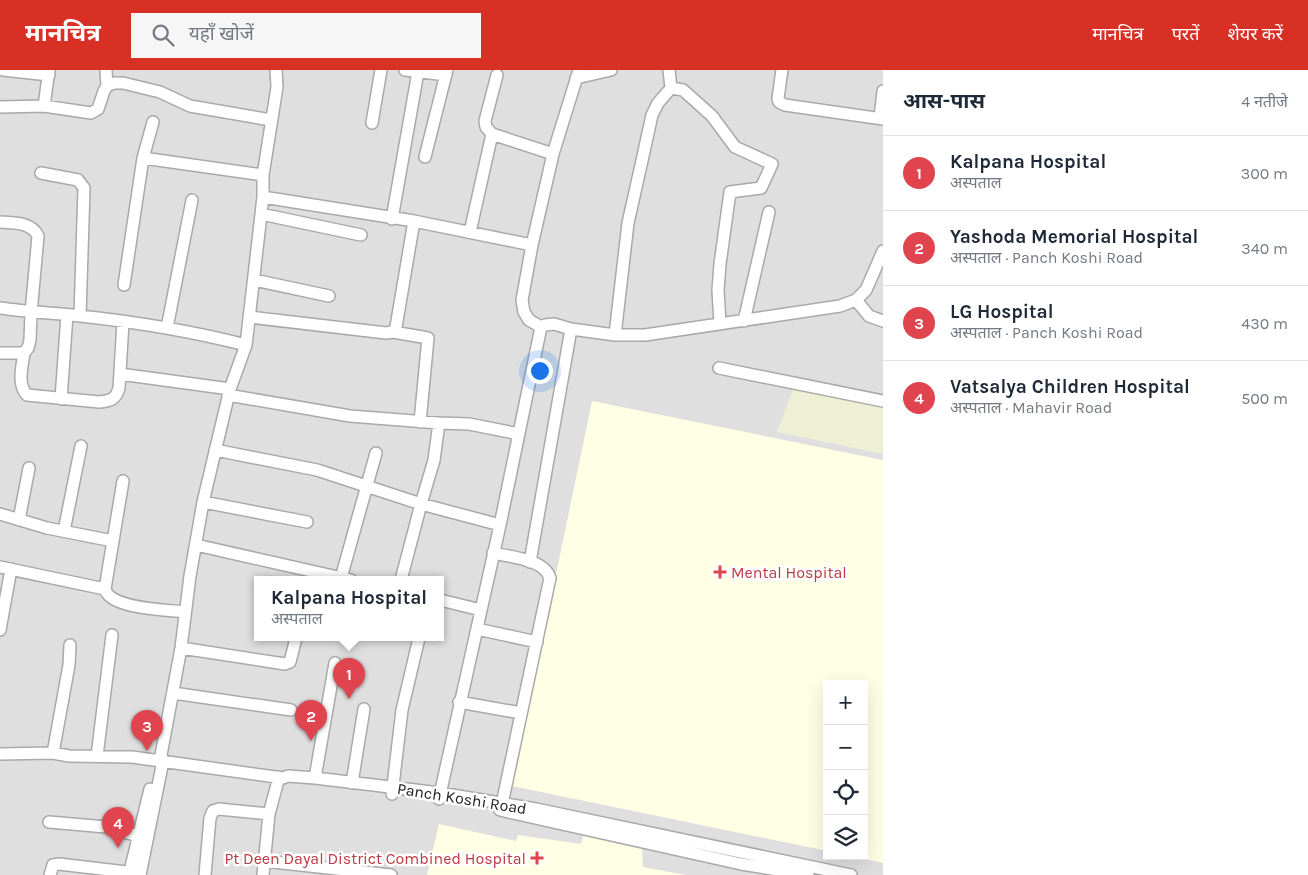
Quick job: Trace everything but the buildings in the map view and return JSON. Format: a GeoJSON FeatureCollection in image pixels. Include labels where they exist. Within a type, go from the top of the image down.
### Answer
{"type":"FeatureCollection","features":[{"type":"Feature","properties":{"kind":"street"},"geometry":{"type":"LineString","coordinates":[[3,70],[49,72],[44,106]]}},
{"type":"Feature","properties":{"kind":"street"},"geometry":{"type":"LineString","coordinates":[[0,108],[44,106],[91,112],[98,109],[107,86],[106,70]]}},
{"type":"Feature","properties":{"kind":"street"},"geometry":{"type":"LineString","coordinates":[[135,874],[173,693],[203,502],[229,392],[246,345],[263,197],[263,175],[277,87],[276,70]]}},
{"type":"Feature","properties":{"kind":"street"},"geometry":{"type":"LineString","coordinates":[[372,123],[380,70]]}},
{"type":"Feature","properties":{"kind":"street"},"geometry":{"type":"LineString","coordinates":[[405,70],[447,73],[425,157]]}},
{"type":"Feature","properties":{"kind":"street"},"geometry":{"type":"LineString","coordinates":[[540,327],[528,320],[524,312],[522,300],[552,154],[577,74],[611,70]]}},
{"type":"Feature","properties":{"kind":"street"},"geometry":{"type":"LineString","coordinates":[[615,335],[628,224],[652,115],[658,102],[671,88],[669,70]]}},
{"type":"Feature","properties":{"kind":"street"},"geometry":{"type":"LineString","coordinates":[[782,70],[778,98],[785,105],[882,118],[883,91]]}},
{"type":"Feature","properties":{"kind":"street"},"geometry":{"type":"LineString","coordinates":[[392,219],[418,72]]}},
{"type":"Feature","properties":{"kind":"street"},"geometry":{"type":"LineString","coordinates":[[497,75],[485,121],[486,127],[492,134],[552,154]]}},
{"type":"Feature","properties":{"kind":"street"},"geometry":{"type":"LineString","coordinates":[[107,86],[114,83],[133,85],[160,92],[190,106],[271,120]]}},
{"type":"Feature","properties":{"kind":"street"},"geometry":{"type":"LineString","coordinates":[[671,88],[683,90],[712,116],[735,147],[772,164],[761,188],[730,192],[718,290],[720,324]]}},
{"type":"Feature","properties":{"kind":"street"},"geometry":{"type":"LineString","coordinates":[[124,284],[143,158],[153,122]]}},
{"type":"Feature","properties":{"kind":"street"},"geometry":{"type":"LineString","coordinates":[[470,232],[492,134]]}},
{"type":"Feature","properties":{"kind":"street"},"geometry":{"type":"LineString","coordinates":[[143,158],[263,175]]}},
{"type":"Feature","properties":{"kind":"street"},"geometry":{"type":"LineString","coordinates":[[41,173],[78,180],[84,188],[80,316]]}},
{"type":"Feature","properties":{"kind":"street"},"geometry":{"type":"LineString","coordinates":[[263,197],[414,221],[532,245]]}},
{"type":"Feature","properties":{"kind":"street"},"geometry":{"type":"LineString","coordinates":[[167,328],[192,200]]}},
{"type":"Feature","properties":{"kind":"street"},"geometry":{"type":"LineString","coordinates":[[744,321],[769,212]]}},
{"type":"Feature","properties":{"kind":"street"},"geometry":{"type":"LineString","coordinates":[[261,214],[361,235]]}},
{"type":"Feature","properties":{"kind":"street"},"geometry":{"type":"LineString","coordinates":[[393,332],[396,327],[414,221]]}},
{"type":"Feature","properties":{"kind":"street"},"geometry":{"type":"LineString","coordinates":[[0,222],[29,226],[35,229],[38,236],[30,340],[28,348],[24,353],[21,377],[22,389],[27,395],[99,402],[109,401],[116,396],[119,388],[123,322]]}},
{"type":"Feature","properties":{"kind":"street"},"geometry":{"type":"LineString","coordinates":[[540,327],[554,324],[571,329],[615,335],[645,335],[840,306],[856,300],[866,290],[883,251]]}},
{"type":"Feature","properties":{"kind":"street"},"geometry":{"type":"LineString","coordinates":[[254,280],[329,296]]}},
{"type":"Feature","properties":{"kind":"street"},"geometry":{"type":"LineString","coordinates":[[856,300],[869,316],[883,321]]}},
{"type":"Feature","properties":{"kind":"street"},"geometry":{"type":"LineString","coordinates":[[0,308],[80,316],[167,328],[246,345]]}},
{"type":"Feature","properties":{"kind":"street"},"geometry":{"type":"LineString","coordinates":[[61,399],[67,315]]}},
{"type":"Feature","properties":{"kind":"street"},"geometry":{"type":"LineString","coordinates":[[249,317],[386,333],[393,332],[428,338],[420,422]]}},
{"type":"Feature","properties":{"kind":"street"},"geometry":{"type":"LineString","coordinates":[[540,327],[500,525],[439,796],[732,862],[808,875]]}},
{"type":"Feature","properties":{"kind":"street"},"geometry":{"type":"LineString","coordinates":[[530,562],[571,329]]}},
{"type":"Feature","properties":{"kind":"street"},"geometry":{"type":"LineString","coordinates":[[0,353],[24,353]]}},
{"type":"Feature","properties":{"kind":"street"},"geometry":{"type":"LineString","coordinates":[[719,368],[883,401]]}},
{"type":"Feature","properties":{"kind":"street"},"geometry":{"type":"LineString","coordinates":[[120,374],[229,392],[350,416],[439,424],[469,424],[519,434]]}},
{"type":"Feature","properties":{"kind":"street"},"geometry":{"type":"LineString","coordinates":[[402,576],[436,454],[439,424]]}},
{"type":"Feature","properties":{"kind":"street"},"geometry":{"type":"LineString","coordinates":[[64,531],[81,446]]}},
{"type":"Feature","properties":{"kind":"street"},"geometry":{"type":"LineString","coordinates":[[215,450],[317,470],[421,504],[500,525]]}},
{"type":"Feature","properties":{"kind":"street"},"geometry":{"type":"LineString","coordinates":[[347,576],[366,487],[376,453]]}},
{"type":"Feature","properties":{"kind":"street"},"geometry":{"type":"LineString","coordinates":[[19,520],[29,468]]}},
{"type":"Feature","properties":{"kind":"street"},"geometry":{"type":"LineString","coordinates":[[123,481],[105,589],[106,593],[113,600],[132,606],[185,612]]}},
{"type":"Feature","properties":{"kind":"street"},"geometry":{"type":"LineString","coordinates":[[203,502],[308,522]]}},
{"type":"Feature","properties":{"kind":"street"},"geometry":{"type":"LineString","coordinates":[[0,514],[64,531],[113,541]]}},
{"type":"Feature","properties":{"kind":"street"},"geometry":{"type":"LineString","coordinates":[[196,544],[310,576]]}},
{"type":"Feature","properties":{"kind":"street"},"geometry":{"type":"LineString","coordinates":[[493,553],[530,562],[548,571],[550,578],[502,804]]}},
{"type":"Feature","properties":{"kind":"street"},"geometry":{"type":"LineString","coordinates":[[0,630],[6,568],[105,589]]}},
{"type":"Feature","properties":{"kind":"street"},"geometry":{"type":"LineString","coordinates":[[444,601],[481,610]]}},
{"type":"Feature","properties":{"kind":"street"},"geometry":{"type":"LineString","coordinates":[[477,629],[537,642]]}},
{"type":"Feature","properties":{"kind":"street"},"geometry":{"type":"LineString","coordinates":[[97,756],[112,635]]}},
{"type":"Feature","properties":{"kind":"street"},"geometry":{"type":"LineString","coordinates":[[181,648],[285,664],[290,662],[295,641]]}},
{"type":"Feature","properties":{"kind":"street"},"geometry":{"type":"LineString","coordinates":[[263,875],[269,814],[281,778],[288,781],[393,791],[402,710],[418,641]]}},
{"type":"Feature","properties":{"kind":"street"},"geometry":{"type":"LineString","coordinates":[[53,753],[70,645]]}},
{"type":"Feature","properties":{"kind":"street"},"geometry":{"type":"LineString","coordinates":[[315,778],[334,663]]}},
{"type":"Feature","properties":{"kind":"street"},"geometry":{"type":"LineString","coordinates":[[173,693],[291,710]]}},
{"type":"Feature","properties":{"kind":"street"},"geometry":{"type":"LineString","coordinates":[[459,702],[521,713]]}},
{"type":"Feature","properties":{"kind":"street"},"geometry":{"type":"LineString","coordinates":[[352,784],[364,709]]}},
{"type":"Feature","properties":{"kind":"street","name":"Panch Koshi Road"},"geometry":{"type":"LineString","coordinates":[[0,754],[53,753],[69,756],[160,759],[281,778],[288,776],[315,778],[393,791],[502,804],[852,875]]}},
{"type":"Feature","properties":{"kind":"street","name":"Panch Koshi Road"},"geometry":{"type":"LineString","coordinates":[[0,761],[54,761],[69,756]]}},
{"type":"Feature","properties":{"kind":"street"},"geometry":{"type":"LineString","coordinates":[[135,874],[138,836],[160,759]]}},
{"type":"Feature","properties":{"kind":"street"},"geometry":{"type":"LineString","coordinates":[[206,875],[210,818],[213,811],[219,809],[269,814]]}},
{"type":"Feature","properties":{"kind":"street"},"geometry":{"type":"LineString","coordinates":[[49,822],[106,828],[138,836]]}},
{"type":"Feature","properties":{"kind":"street"},"geometry":{"type":"LineString","coordinates":[[264,862],[333,872],[392,875]]}},
{"type":"Feature","properties":{"kind":"street"},"geometry":{"type":"LineString","coordinates":[[50,875],[53,865],[59,864],[135,874]]}},
{"type":"Feature","properties":{"kind":"shaded area"},"geometry":{"type":"Polygon","coordinates":[[[0,70],[883,70],[883,875],[0,875],[0,70]]]}},
{"type":"Feature","properties":{"kind":"shaded area"},"geometry":{"type":"Polygon","coordinates":[[[793,389],[883,407],[883,454],[777,432],[793,389]]]}},
{"type":"Feature","properties":{"kind":"shaded area","name":"Mental Hospital"},"geometry":{"type":"Polygon","coordinates":[[[592,401],[883,460],[883,863],[868,860],[868,680],[823,680],[823,850],[512,786],[592,401]]]}},
{"type":"Feature","properties":{"kind":"shaded area","name":"Pt Deen Dayal District Combined Hospital"},"geometry":{"type":"Polygon","coordinates":[[[439,824],[516,841],[518,835],[581,844],[583,836],[642,849],[643,867],[686,875],[427,875],[439,824]]]}},
{"type":"Feature","properties":{"kind":"place","name":"Mental Hospital"},"geometry":{"type":"Point","coordinates":[720,572]}},
{"type":"Feature","properties":{"kind":"place","name":"Kalpana Hospital"},"geometry":{"type":"Point","coordinates":[349,699]}},
{"type":"Feature","properties":{"kind":"place","name":"Yashoda Memorial Hospital"},"geometry":{"type":"Point","coordinates":[311,741]}},
{"type":"Feature","properties":{"kind":"place","name":"LG Hospital"},"geometry":{"type":"Point","coordinates":[147,751]}},
{"type":"Feature","properties":{"kind":"place","name":"Vatsalya Children Hospital"},"geometry":{"type":"Point","coordinates":[118,848]}},
{"type":"Feature","properties":{"kind":"place","name":"Pt Deen Dayal District Combined Hospital"},"geometry":{"type":"Point","coordinates":[537,858]}}]}
